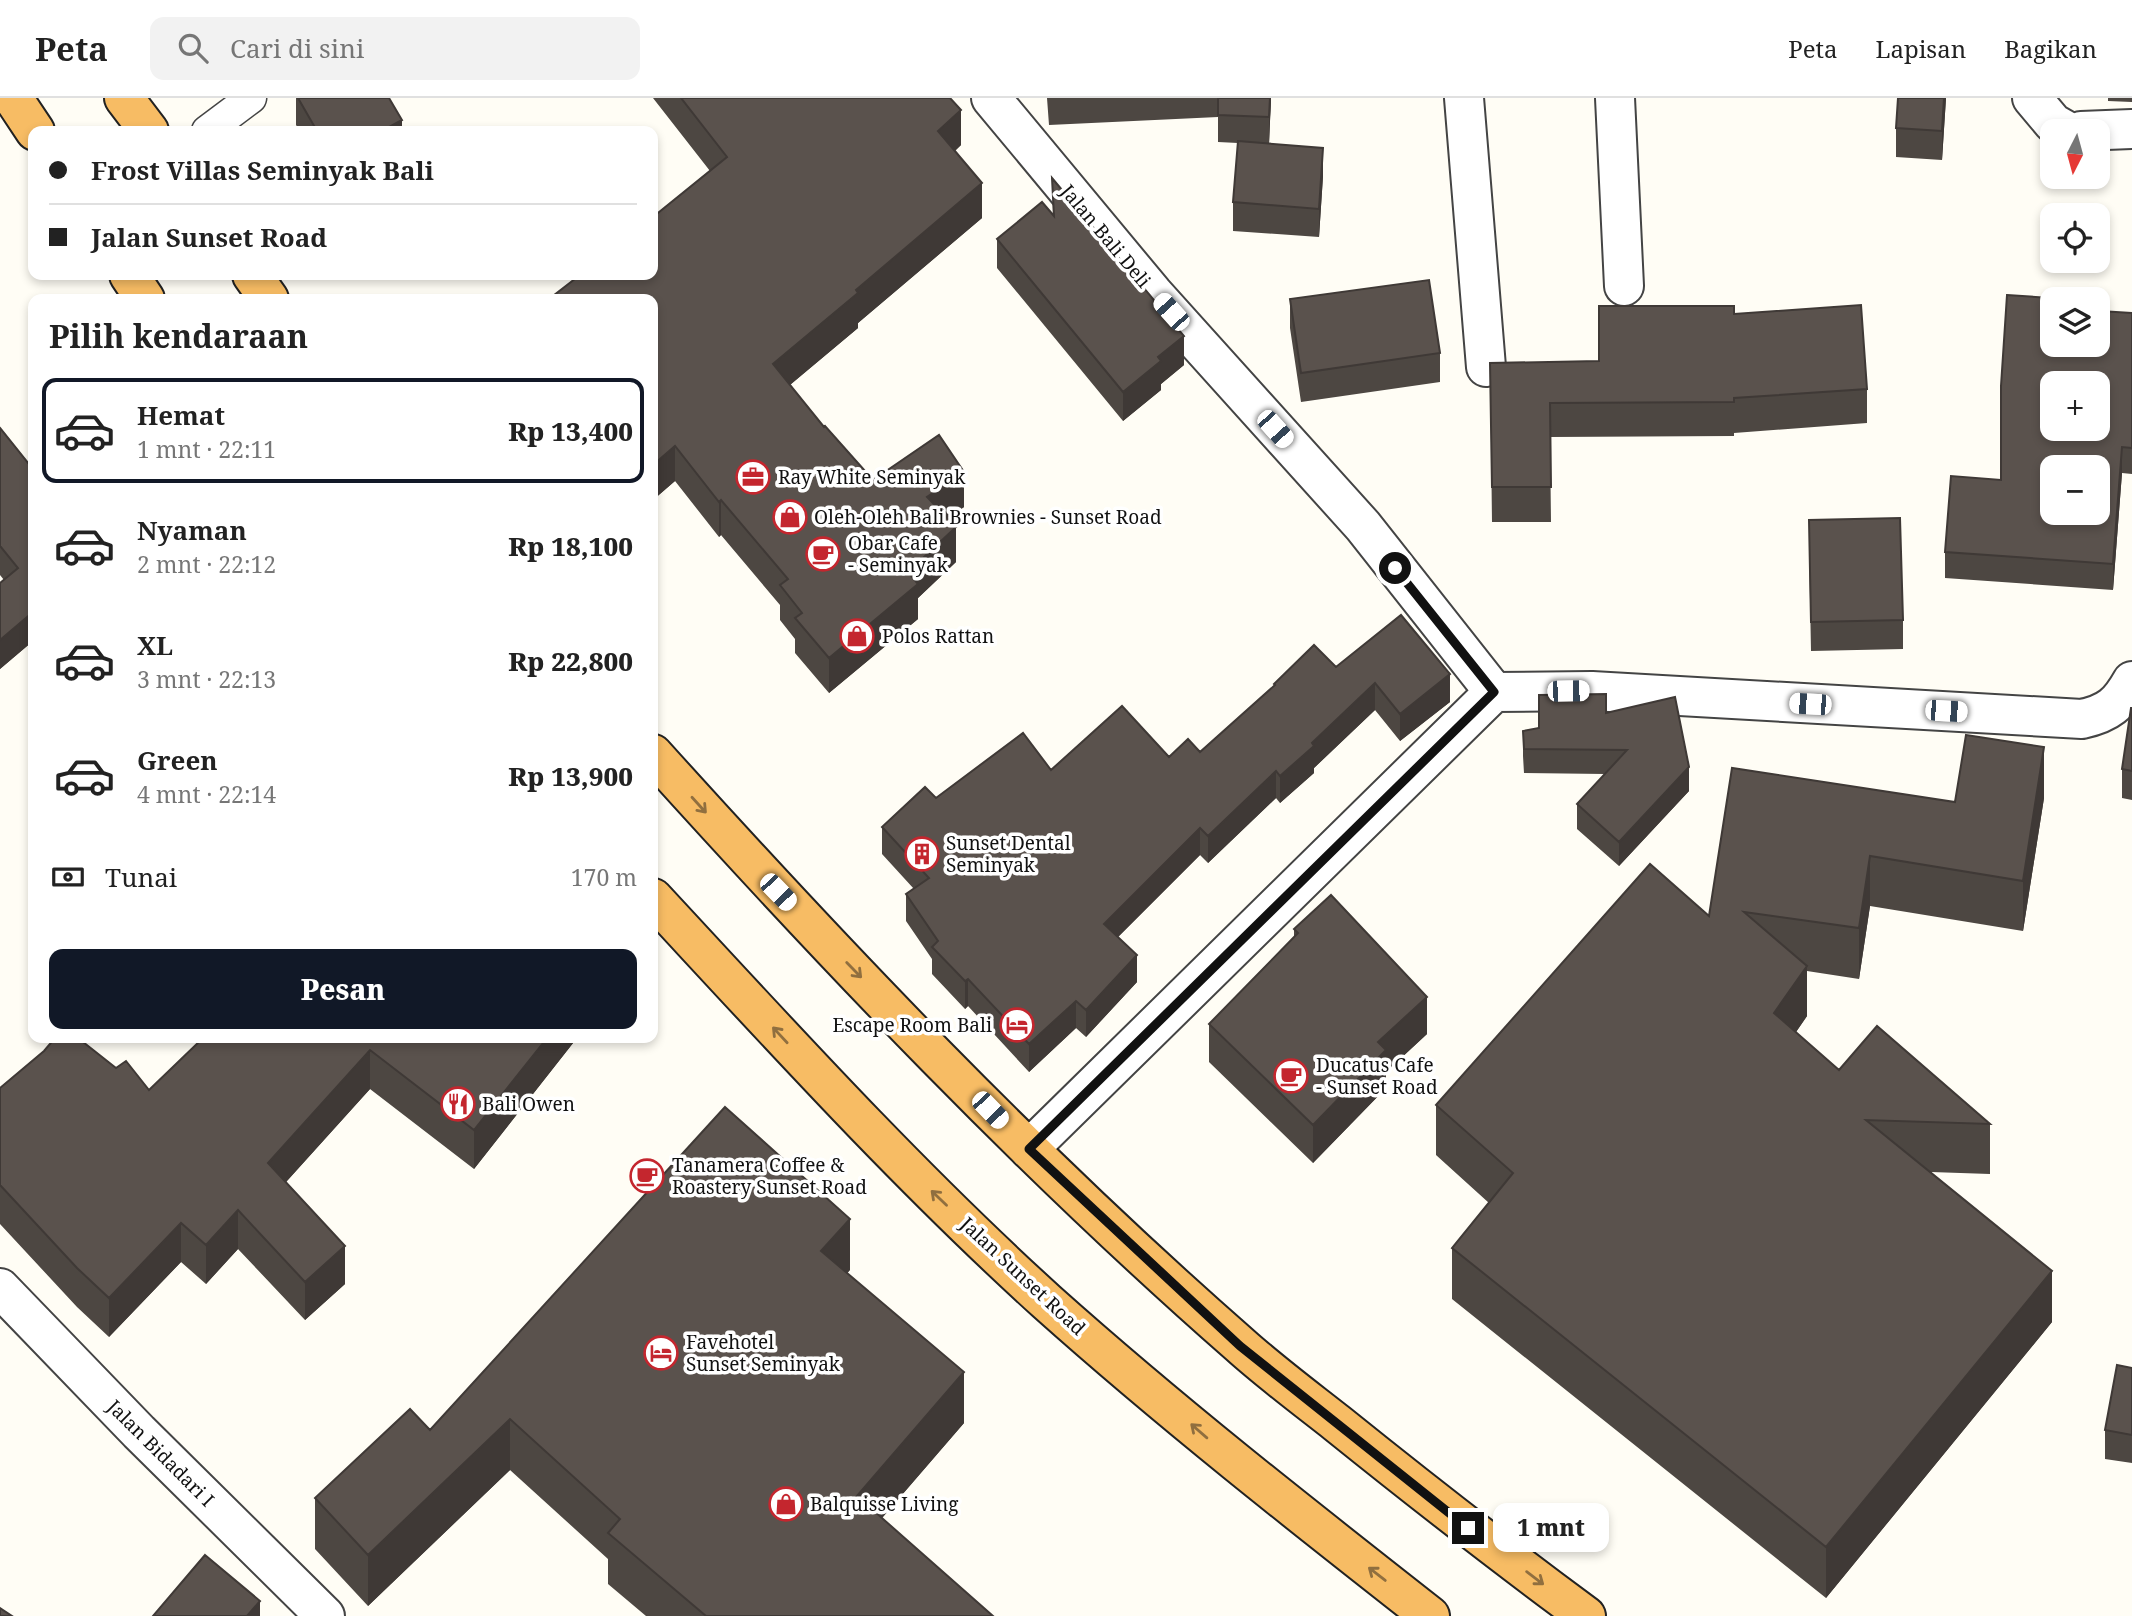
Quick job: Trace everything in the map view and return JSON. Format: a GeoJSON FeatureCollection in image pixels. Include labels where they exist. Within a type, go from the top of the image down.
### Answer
{"type":"FeatureCollection","features":[{"type":"Feature","properties":{"kind":"highway"},"geometry":{"type":"LineString","coordinates":[[13,98],[32,126]]}},
{"type":"Feature","properties":{"kind":"highway"},"geometry":{"type":"LineString","coordinates":[[124,98],[145,126]]}},
{"type":"Feature","properties":{"kind":"highway"},"geometry":{"type":"LineString","coordinates":[[658,760],[778,892],[1029,1149],[1240,1346],[1468,1528],[1586,1616]]}},
{"type":"Feature","properties":{"kind":"highway","name":"Jalan Sunset Road"},"geometry":{"type":"LineString","coordinates":[[658,903],[869,1131],[1047,1301],[1414,1611]]}},
{"type":"Feature","properties":{"kind":"street","name":"Jalan Bali Deli"},"geometry":{"type":"LineString","coordinates":[[991,98],[1153,293],[1363,526],[1494,692]]}},
{"type":"Feature","properties":{"kind":"street"},"geometry":{"type":"LineString","coordinates":[[1464,98],[1486,367]]}},
{"type":"Feature","properties":{"kind":"street"},"geometry":{"type":"LineString","coordinates":[[1615,98],[1624,286]]}},
{"type":"Feature","properties":{"kind":"street"},"geometry":{"type":"LineString","coordinates":[[2032,98],[2050,119]]}},
{"type":"Feature","properties":{"kind":"street"},"geometry":{"type":"LineString","coordinates":[[2110,130],[2132,129]]}},
{"type":"Feature","properties":{"kind":"street"},"geometry":{"type":"LineString","coordinates":[[1029,1149],[1494,692],[1592,691],[2082,719],[2103,714],[2122,698],[2132,681]]}},
{"type":"Feature","properties":{"kind":"street","name":"Jalan Bidadari I"},"geometry":{"type":"LineString","coordinates":[[0,1287],[139,1432],[325,1616]]}},
{"type":"Feature","properties":{"kind":"lane"},"geometry":{"type":"LineString","coordinates":[[214,126],[251,98]]}},
{"type":"Feature","properties":{"kind":"building"},"geometry":{"type":"Polygon","coordinates":[[[298,98],[389,98],[402,120],[391,126],[314,126],[298,98]]]}},
{"type":"Feature","properties":{"kind":"building"},"geometry":{"type":"Polygon","coordinates":[[[681,98],[950,98],[961,110],[938,131],[982,183],[773,364],[824,427],[873,480],[939,435],[964,472],[927,497],[956,527],[908,572],[918,584],[829,658],[795,618],[802,613],[780,585],[788,579],[721,500],[719,502],[675,446],[658,461],[658,294],[555,294],[574,280],[658,280],[658,213],[727,157],[681,98]]]}},
{"type":"Feature","properties":{"kind":"building"},"geometry":{"type":"Polygon","coordinates":[[[1218,98],[1270,98],[1269,117],[1218,115],[1218,98]]]}},
{"type":"Feature","properties":{"kind":"building"},"geometry":{"type":"Polygon","coordinates":[[[1898,98],[1944,98],[1942,131],[1896,128],[1898,98]]]}},
{"type":"Feature","properties":{"kind":"building"},"geometry":{"type":"Polygon","coordinates":[[[1238,141],[1323,148],[1319,209],[1233,202],[1238,141]]]}},
{"type":"Feature","properties":{"kind":"building"},"geometry":{"type":"Polygon","coordinates":[[[1052,178],[1184,336],[1158,357],[1161,361],[1123,392],[997,239],[1042,202],[1054,216],[1052,178]]]}},
{"type":"Feature","properties":{"kind":"building"},"geometry":{"type":"Polygon","coordinates":[[[1429,280],[1440,353],[1301,373],[1290,299],[1429,280]]]}},
{"type":"Feature","properties":{"kind":"building"},"geometry":{"type":"Polygon","coordinates":[[[2007,295],[2040,297],[2040,357],[2110,357],[2110,312],[2132,313],[2132,448],[2122,447],[2113,564],[1945,552],[1951,476],[2001,480],[2001,386],[2007,295]]]}},
{"type":"Feature","properties":{"kind":"building"},"geometry":{"type":"Polygon","coordinates":[[[1861,305],[1867,389],[1734,398],[1734,402],[1550,403],[1551,487],[1492,487],[1490,363],[1599,361],[1599,306],[1734,306],[1734,314],[1861,305]]]}},
{"type":"Feature","properties":{"kind":"building"},"geometry":{"type":"Polygon","coordinates":[[[0,428],[28,463],[28,616],[0,640],[0,583],[18,568],[0,546],[0,428]]]}},
{"type":"Feature","properties":{"kind":"building"},"geometry":{"type":"Polygon","coordinates":[[[1900,518],[1903,620],[1811,622],[1809,520],[1900,518]]]}},
{"type":"Feature","properties":{"kind":"building"},"geometry":{"type":"Polygon","coordinates":[[[1401,615],[1450,674],[1400,714],[1375,683],[1312,743],[1314,746],[1280,776],[1276,771],[1208,836],[1200,828],[1104,924],[1137,955],[1086,1010],[1076,1001],[1029,1044],[968,979],[965,981],[932,947],[938,941],[906,894],[929,878],[882,827],[925,787],[936,798],[1023,733],[1051,770],[1122,706],[1169,757],[1188,739],[1200,752],[1275,685],[1314,645],[1336,667],[1401,615]]]}},
{"type":"Feature","properties":{"kind":"building"},"geometry":{"type":"Polygon","coordinates":[[[1606,694],[1606,713],[1675,697],[1689,767],[1619,842],[1577,804],[1627,750],[1524,749],[1523,731],[1539,728],[1539,695],[1606,694]]]}},
{"type":"Feature","properties":{"kind":"building"},"geometry":{"type":"Polygon","coordinates":[[[2132,708],[2132,771],[2122,769],[2132,708]]]}},
{"type":"Feature","properties":{"kind":"building"},"geometry":{"type":"Polygon","coordinates":[[[1966,735],[2044,747],[2023,881],[1870,856],[1859,928],[1744,912],[1807,966],[1774,1013],[1839,1070],[1877,1026],[1990,1124],[1866,1120],[2052,1271],[1826,1547],[1452,1248],[1513,1173],[1436,1105],[1650,864],[1709,916],[1732,768],[1955,802],[1966,735]]]}},
{"type":"Feature","properties":{"kind":"building"},"geometry":{"type":"Polygon","coordinates":[[[1331,895],[1427,997],[1378,1042],[1386,1050],[1313,1125],[1209,1024],[1298,933],[1294,929],[1331,895]]]}},
{"type":"Feature","properties":{"kind":"building"},"geometry":{"type":"Polygon","coordinates":[[[51,1043],[84,1043],[116,1068],[126,1061],[149,1090],[198,1043],[543,1043],[474,1130],[370,1050],[268,1163],[345,1246],[305,1282],[238,1210],[206,1245],[181,1223],[109,1298],[77,1268],[0,1185],[0,1088],[51,1043]]]}},
{"type":"Feature","properties":{"kind":"building"},"geometry":{"type":"Polygon","coordinates":[[[725,1107],[850,1219],[821,1251],[964,1372],[857,1496],[993,1616],[706,1616],[608,1533],[620,1519],[510,1419],[368,1555],[315,1498],[410,1409],[430,1430],[725,1107]]]}},
{"type":"Feature","properties":{"kind":"building"},"geometry":{"type":"Polygon","coordinates":[[[2117,1365],[2132,1368],[2132,1435],[2105,1430],[2117,1365]]]}},
{"type":"Feature","properties":{"kind":"building"},"geometry":{"type":"Polygon","coordinates":[[[205,1555],[260,1601],[247,1616],[153,1616],[205,1555]]]}},
{"type":"Feature","properties":{"kind":"building"},"geometry":{"type":"Polygon","coordinates":[[[0,1608],[12,1616],[0,1616],[0,1608]]]}},
{"type":"Feature","properties":{"kind":"place","name":"Ray White Seminyak"},"geometry":{"type":"Point","coordinates":[753,477]}},
{"type":"Feature","properties":{"kind":"place","name":"Oleh-Oleh Bali Brownies - Sunset Road"},"geometry":{"type":"Point","coordinates":[790,517]}},
{"type":"Feature","properties":{"kind":"place","name":"Obar Cafe - Seminyak"},"geometry":{"type":"Point","coordinates":[823,554]}},
{"type":"Feature","properties":{"kind":"place","name":"Polos Rattan"},"geometry":{"type":"Point","coordinates":[857,636]}},
{"type":"Feature","properties":{"kind":"place","name":"Sunset Dental Seminyak"},"geometry":{"type":"Point","coordinates":[922,854]}},
{"type":"Feature","properties":{"kind":"place","name":"Escape Room Bali"},"geometry":{"type":"Point","coordinates":[1017,1025]}},
{"type":"Feature","properties":{"kind":"place","name":"Ducatus Cafe - Sunset Road"},"geometry":{"type":"Point","coordinates":[1291,1076]}},
{"type":"Feature","properties":{"kind":"place","name":"Bali Owen"},"geometry":{"type":"Point","coordinates":[458,1104]}},
{"type":"Feature","properties":{"kind":"place","name":"Tanamera Coffee & Roastery Sunset Road"},"geometry":{"type":"Point","coordinates":[647,1176]}},
{"type":"Feature","properties":{"kind":"place","name":"Favehotel Sunset Seminyak"},"geometry":{"type":"Point","coordinates":[661,1353]}},
{"type":"Feature","properties":{"kind":"place","name":"Balquisse Living"},"geometry":{"type":"Point","coordinates":[786,1504]}},
{"type":"Feature","properties":{"kind":"route"},"geometry":{"type":"LineString","coordinates":[[1395,568],[1494,692],[1029,1149],[1240,1346],[1468,1528]]}}]}
